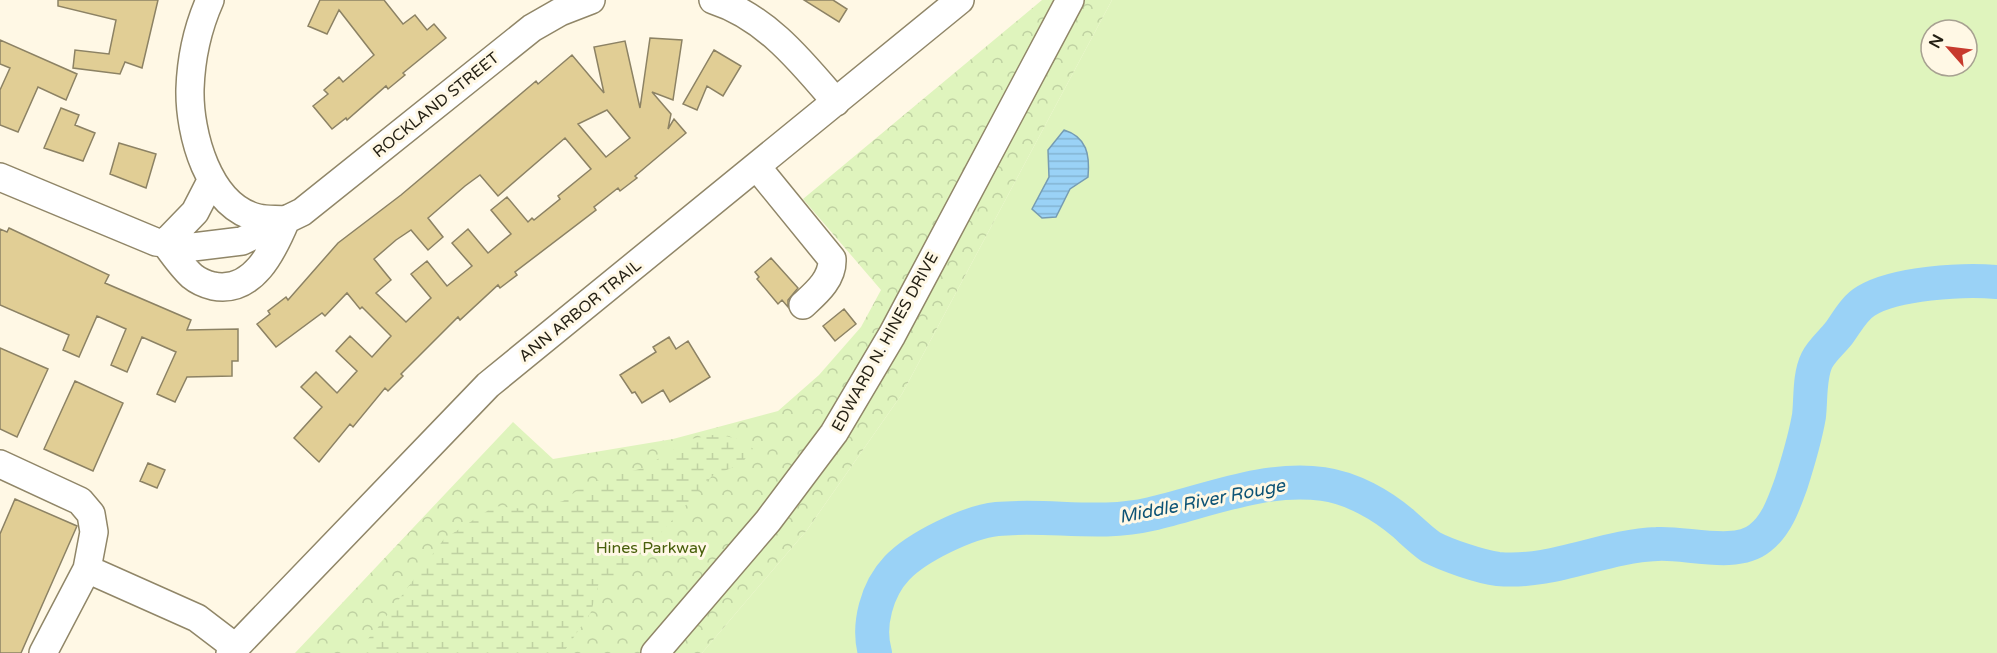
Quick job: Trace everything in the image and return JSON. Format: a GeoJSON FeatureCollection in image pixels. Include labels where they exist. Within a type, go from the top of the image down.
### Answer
{"type":"FeatureCollection","features":[{"type":"Feature","properties":{"kind":"street"},"geometry":{"type":"LineString","coordinates":[[210,0],[199,30],[190,89],[191,112],[197,139],[212,181],[234,205],[258,218],[286,220],[276,243],[251,278],[226,288],[205,284],[193,277],[165,243],[195,212],[212,181]]}},
{"type":"Feature","properties":{"kind":"street","name":"ROCKLAND STREET"},"geometry":{"type":"LineString","coordinates":[[0,177],[135,235],[165,243],[193,247],[242,241],[302,212],[532,28],[560,12],[591,0]]}},
{"type":"Feature","properties":{"kind":"street"},"geometry":{"type":"LineString","coordinates":[[712,0],[761,25],[786,45],[836,102]]}},
{"type":"Feature","properties":{"kind":"street","name":"ANN ARBOR TRAIL"},"geometry":{"type":"LineString","coordinates":[[233,650],[488,385],[960,0]]}},
{"type":"Feature","properties":{"kind":"street","name":"EDWARD N. HINES DRIVE"},"geometry":{"type":"LineString","coordinates":[[655,653],[768,521],[834,433],[892,335],[1070,0]]}},
{"type":"Feature","properties":{"kind":"street"},"geometry":{"type":"LineString","coordinates":[[757,167],[832,259],[832,268],[820,289],[803,305]]}},
{"type":"Feature","properties":{"kind":"street"},"geometry":{"type":"LineString","coordinates":[[0,464],[80,501],[91,514],[94,532],[87,569],[43,653]]}},
{"type":"Feature","properties":{"kind":"street"},"geometry":{"type":"LineString","coordinates":[[87,569],[197,618],[233,650]]}},
{"type":"Feature","properties":{"kind":"green space","name":"Hines Parkway"},"geometry":{"type":"Polygon","coordinates":[[[1042,0],[1112,0],[902,394],[807,530],[702,653],[295,653],[513,422],[553,459],[673,439],[778,411],[819,375],[861,327],[881,290],[803,199],[1042,0]]]}},
{"type":"Feature","properties":{"kind":"green space"},"geometry":{"type":"Polygon","coordinates":[[[1112,0],[1997,0],[1997,653],[702,653],[807,530],[902,394],[1112,0]]]}},
{"type":"Feature","properties":{"kind":"green space"},"geometry":{"type":"Polygon","coordinates":[[[718,434],[745,441],[753,449],[741,464],[712,476],[621,577],[600,579],[591,612],[563,653],[355,653],[376,630],[444,539],[495,506],[533,510],[563,501],[586,484],[643,468],[691,439],[718,434]]]}},
{"type":"Feature","properties":{"kind":"water"},"geometry":{"type":"Polygon","coordinates":[[[1064,130],[1078,137],[1082,142],[1087,154],[1088,177],[1070,189],[1056,217],[1042,218],[1032,209],[1049,177],[1048,150],[1064,130]]]}},
{"type":"Feature","properties":{"kind":"building"},"geometry":{"type":"Polygon","coordinates":[[[58,0],[158,0],[142,68],[125,62],[120,74],[73,68],[75,50],[109,54],[116,20],[58,6],[58,0]]]}},
{"type":"Feature","properties":{"kind":"building"},"geometry":{"type":"Polygon","coordinates":[[[320,0],[384,0],[403,24],[415,15],[427,30],[434,24],[446,38],[403,73],[405,75],[388,89],[386,86],[347,120],[346,118],[332,129],[313,106],[328,94],[324,90],[339,77],[343,82],[374,55],[339,10],[327,34],[308,26],[320,0]]]}},
{"type":"Feature","properties":{"kind":"building"},"geometry":{"type":"Polygon","coordinates":[[[804,0],[833,0],[847,9],[839,22],[804,0]]]}},
{"type":"Feature","properties":{"kind":"building"},"geometry":{"type":"Polygon","coordinates":[[[650,38],[682,40],[673,100],[652,92],[671,114],[668,129],[674,119],[686,133],[635,176],[637,178],[620,191],[618,188],[594,207],[596,210],[515,272],[517,275],[500,288],[498,285],[460,320],[458,317],[401,374],[403,376],[388,391],[385,388],[353,427],[350,424],[319,462],[294,438],[322,407],[301,387],[316,372],[337,393],[357,371],[336,351],[350,336],[372,357],[391,336],[362,307],[360,309],[347,293],[325,316],[322,313],[276,347],[257,324],[270,314],[268,311],[286,297],[288,300],[338,243],[401,195],[536,81],[538,84],[572,55],[604,93],[594,47],[625,41],[640,108],[650,38]],[[607,110],[578,124],[606,157],[630,138],[607,110]],[[565,138],[498,196],[480,175],[465,186],[428,218],[443,237],[428,250],[411,230],[396,240],[374,259],[391,280],[376,293],[406,322],[431,298],[411,274],[427,261],[447,286],[472,266],[452,243],[468,229],[488,253],[511,234],[491,210],[507,197],[528,222],[532,218],[534,220],[560,199],[558,196],[591,169],[565,138]]]}},
{"type":"Feature","properties":{"kind":"building"},"geometry":{"type":"Polygon","coordinates":[[[0,40],[77,74],[66,100],[38,87],[18,132],[0,125],[0,90],[10,68],[0,64],[0,40]]]}},
{"type":"Feature","properties":{"kind":"building"},"geometry":{"type":"Polygon","coordinates":[[[714,50],[741,66],[723,96],[707,86],[697,110],[683,104],[714,50]]]}},
{"type":"Feature","properties":{"kind":"building"},"geometry":{"type":"Polygon","coordinates":[[[61,108],[79,115],[75,125],[95,133],[83,161],[44,148],[61,108]]]}},
{"type":"Feature","properties":{"kind":"building"},"geometry":{"type":"Polygon","coordinates":[[[119,143],[156,154],[146,188],[110,174],[119,143]]]}},
{"type":"Feature","properties":{"kind":"building"},"geometry":{"type":"Polygon","coordinates":[[[9,228],[109,275],[105,283],[191,320],[187,330],[238,329],[238,361],[232,361],[232,376],[187,377],[175,402],[157,394],[176,352],[142,337],[127,372],[111,365],[126,329],[97,316],[79,357],[63,350],[69,335],[0,305],[0,229],[7,232],[9,228]]]}},
{"type":"Feature","properties":{"kind":"building"},"geometry":{"type":"Polygon","coordinates":[[[771,258],[798,288],[788,300],[788,307],[782,300],[778,304],[757,279],[759,277],[755,272],[771,258]]]}},
{"type":"Feature","properties":{"kind":"building"},"geometry":{"type":"Polygon","coordinates":[[[844,309],[856,324],[835,341],[823,326],[844,309]]]}},
{"type":"Feature","properties":{"kind":"building"},"geometry":{"type":"Polygon","coordinates":[[[669,337],[676,349],[688,341],[710,377],[670,402],[663,390],[642,403],[620,375],[656,352],[653,347],[669,337]]]}},
{"type":"Feature","properties":{"kind":"building"},"geometry":{"type":"Polygon","coordinates":[[[0,348],[48,369],[17,437],[0,429],[0,348]]]}},
{"type":"Feature","properties":{"kind":"building"},"geometry":{"type":"Polygon","coordinates":[[[75,381],[123,403],[93,471],[44,449],[75,381]]]}},
{"type":"Feature","properties":{"kind":"building"},"geometry":{"type":"Polygon","coordinates":[[[148,463],[165,470],[157,488],[140,481],[148,463]]]}},
{"type":"Feature","properties":{"kind":"building"},"geometry":{"type":"Polygon","coordinates":[[[15,499],[77,526],[21,653],[0,653],[0,534],[15,499]]]}},
{"type":"Feature","properties":{"kind":"waterway","name":"Middle River Rouge"},"geometry":{"type":"LineString","coordinates":[[875,653],[873,619],[879,597],[890,577],[897,568],[917,552],[958,530],[997,519],[1094,520],[1132,517],[1236,491],[1280,483],[1323,484],[1356,493],[1386,510],[1431,547],[1445,554],[1498,569],[1558,564],[1617,549],[1657,544],[1710,548],[1750,544],[1771,527],[1791,484],[1809,416],[1814,366],[1824,349],[1858,307],[1879,295],[1911,286],[1966,281],[1997,282]]}}]}
